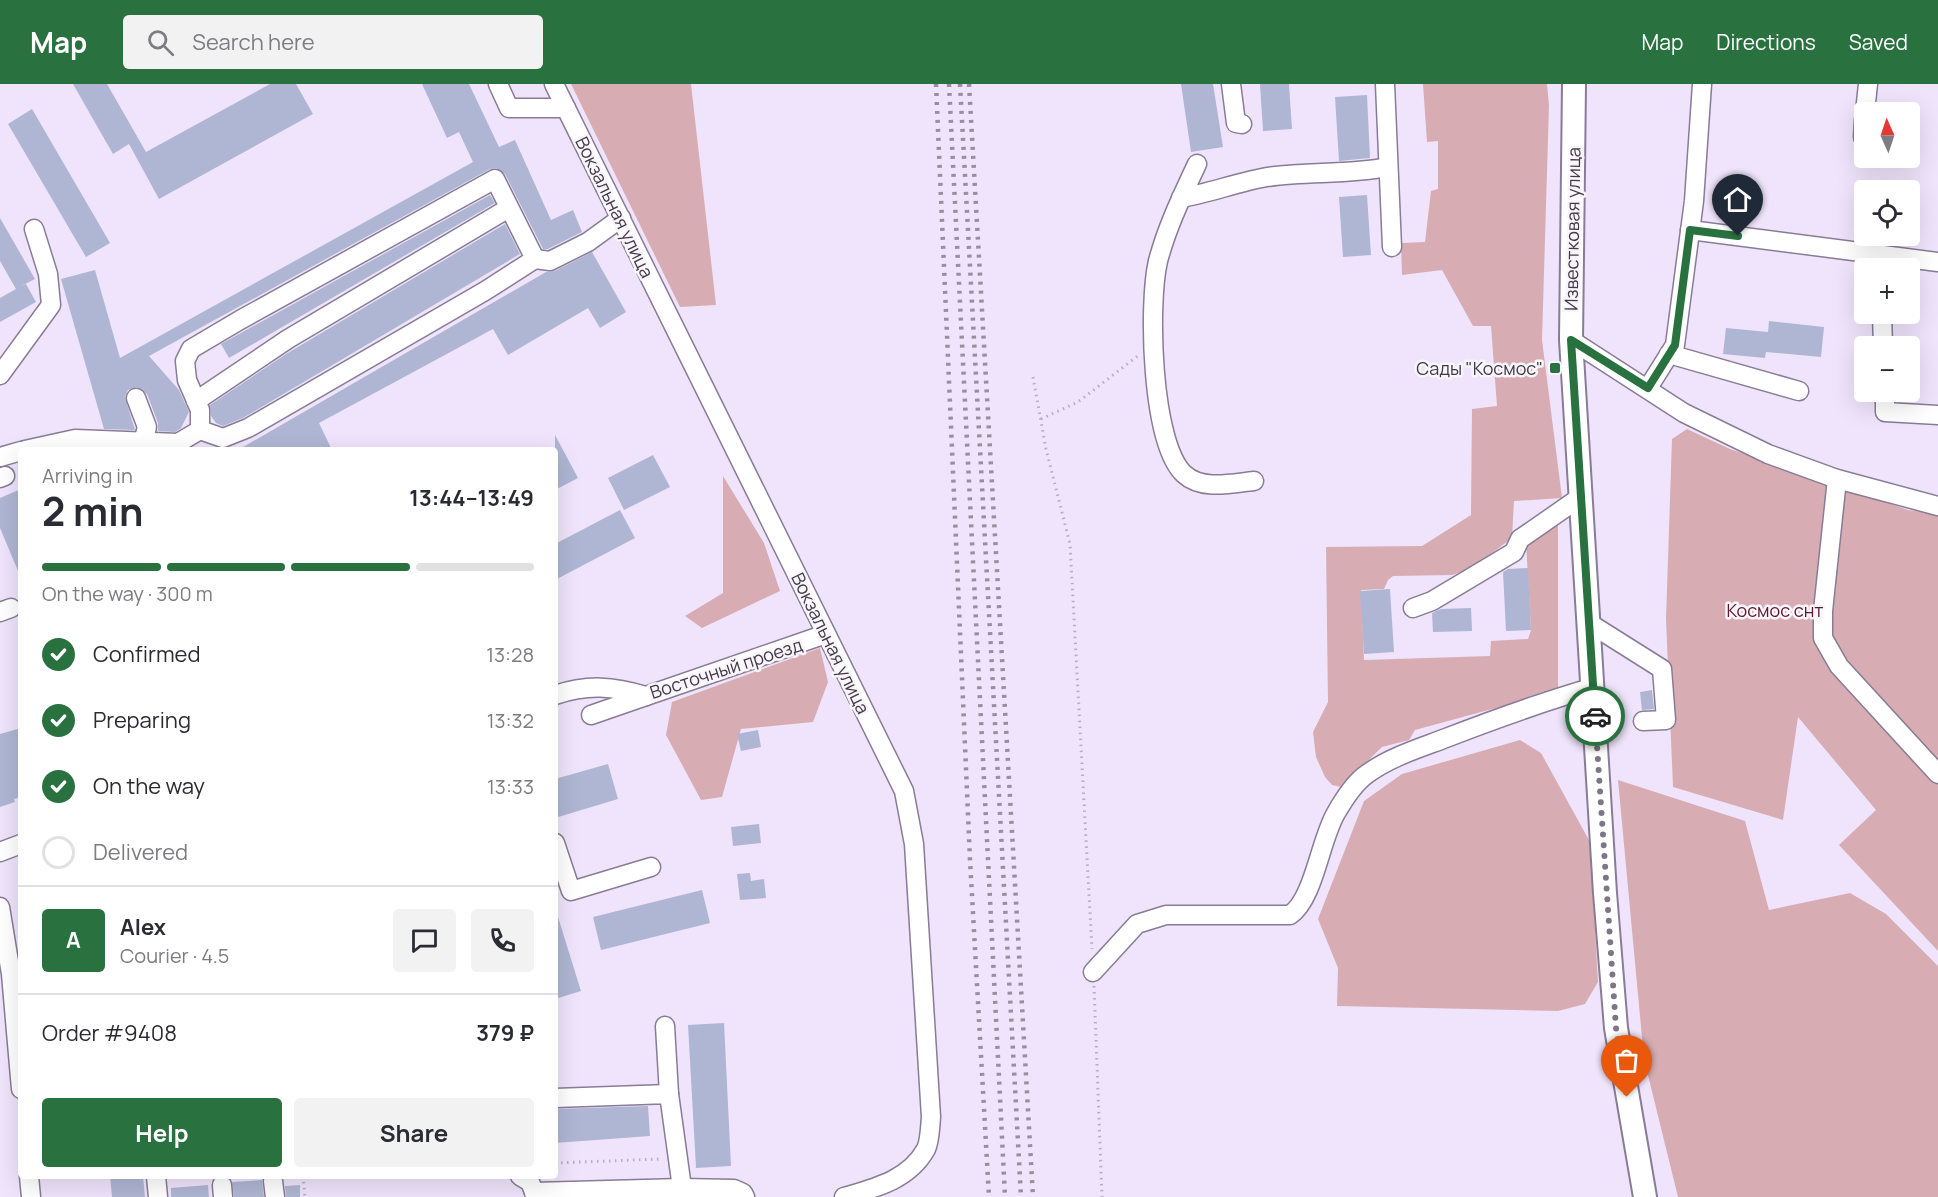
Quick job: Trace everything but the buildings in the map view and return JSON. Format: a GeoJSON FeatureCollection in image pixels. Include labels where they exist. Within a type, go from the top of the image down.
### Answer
{"type":"FeatureCollection","features":[{"type":"Feature","properties":{"kind":"main road","name":"Известковая улица"},"geometry":{"type":"LineString","coordinates":[[1574,84],[1571,340],[1593,687],[1616,1028],[1645,1197]]}},
{"type":"Feature","properties":{"kind":"street"},"geometry":{"type":"LineString","coordinates":[[498,84],[509,108],[566,108]]}},
{"type":"Feature","properties":{"kind":"street","name":"Вокзальная улица"},"geometry":{"type":"LineString","coordinates":[[554,84],[904,791],[914,844],[931,1117],[927,1148],[906,1174],[877,1187],[844,1197]]}},
{"type":"Feature","properties":{"kind":"street"},"geometry":{"type":"LineString","coordinates":[[1231,84],[1236,123],[1242,124],[1240,84]]}},
{"type":"Feature","properties":{"kind":"street"},"geometry":{"type":"LineString","coordinates":[[1384,84],[1392,247]]}},
{"type":"Feature","properties":{"kind":"street"},"geometry":{"type":"LineString","coordinates":[[1648,388],[1675,345],[1690,230],[1702,84]]}},
{"type":"Feature","properties":{"kind":"street"},"geometry":{"type":"LineString","coordinates":[[1866,102],[1868,84]]}},
{"type":"Feature","properties":{"kind":"street"},"geometry":{"type":"LineString","coordinates":[[1197,164],[1181,198],[1158,263],[1152,304],[1153,346],[1160,412],[1171,452],[1184,474],[1210,485],[1254,481]]}},
{"type":"Feature","properties":{"kind":"street"},"geometry":{"type":"LineString","coordinates":[[1181,198],[1215,192],[1264,178],[1358,173],[1388,167]]}},
{"type":"Feature","properties":{"kind":"street"},"geometry":{"type":"LineString","coordinates":[[200,430],[200,410],[187,380],[185,361],[191,349],[495,180],[535,259]]}},
{"type":"Feature","properties":{"kind":"street"},"geometry":{"type":"LineString","coordinates":[[196,401],[288,339],[509,208]]}},
{"type":"Feature","properties":{"kind":"street"},"geometry":{"type":"LineString","coordinates":[[39,447],[67,440],[178,443],[200,430],[223,438],[248,429],[485,291],[535,259],[550,261],[588,242],[621,218]]}},
{"type":"Feature","properties":{"kind":"street"},"geometry":{"type":"LineString","coordinates":[[0,375],[51,305],[48,274],[34,229]]}},
{"type":"Feature","properties":{"kind":"street"},"geometry":{"type":"LineString","coordinates":[[1690,230],[1862,258]]}},
{"type":"Feature","properties":{"kind":"street"},"geometry":{"type":"LineString","coordinates":[[1920,262],[1938,262]]}},
{"type":"Feature","properties":{"kind":"street"},"geometry":{"type":"LineString","coordinates":[[1571,340],[1648,388],[1683,414],[1768,454],[1837,479],[1938,506]]}},
{"type":"Feature","properties":{"kind":"street"},"geometry":{"type":"LineString","coordinates":[[1669,354],[1799,391]]}},
{"type":"Feature","properties":{"kind":"street"},"geometry":{"type":"LineString","coordinates":[[136,398],[147,428],[143,442]]}},
{"type":"Feature","properties":{"kind":"street"},"geometry":{"type":"LineString","coordinates":[[1885,402],[1885,412],[1938,415]]}},
{"type":"Feature","properties":{"kind":"street"},"geometry":{"type":"LineString","coordinates":[[0,456],[18,452]]}},
{"type":"Feature","properties":{"kind":"street"},"geometry":{"type":"LineString","coordinates":[[1837,479],[1823,611],[1823,638],[1839,666],[1938,774]]}},
{"type":"Feature","properties":{"kind":"street"},"geometry":{"type":"LineString","coordinates":[[1413,608],[1432,601],[1514,552],[1520,539],[1582,496]]}},
{"type":"Feature","properties":{"kind":"street"},"geometry":{"type":"LineString","coordinates":[[1589,623],[1662,669],[1666,720],[1642,721]]}},
{"type":"Feature","properties":{"kind":"street","name":"Восточный проезд"},"geometry":{"type":"LineString","coordinates":[[558,694],[616,687],[646,696],[826,634]]}},
{"type":"Feature","properties":{"kind":"street"},"geometry":{"type":"LineString","coordinates":[[1093,972],[1137,924],[1166,915],[1290,915],[1297,911],[1313,879],[1317,859],[1335,814],[1350,791],[1366,774],[1413,750],[1529,706],[1593,687]]}},
{"type":"Feature","properties":{"kind":"street"},"geometry":{"type":"LineString","coordinates":[[591,715],[646,696]]}},
{"type":"Feature","properties":{"kind":"street"},"geometry":{"type":"LineString","coordinates":[[0,852],[18,845]]}},
{"type":"Feature","properties":{"kind":"street"},"geometry":{"type":"LineString","coordinates":[[558,852],[571,891],[651,867]]}},
{"type":"Feature","properties":{"kind":"street"},"geometry":{"type":"LineString","coordinates":[[0,907],[13,928],[18,1029]]}},
{"type":"Feature","properties":{"kind":"street"},"geometry":{"type":"LineString","coordinates":[[665,1026],[669,1094],[682,1188]]}},
{"type":"Feature","properties":{"kind":"street"},"geometry":{"type":"LineString","coordinates":[[558,1098],[669,1094]]}},
{"type":"Feature","properties":{"kind":"street"},"geometry":{"type":"LineString","coordinates":[[29,1179],[31,1197]]}},
{"type":"Feature","properties":{"kind":"street"},"geometry":{"type":"LineString","coordinates":[[156,1179],[158,1197]]}},
{"type":"Feature","properties":{"kind":"street"},"geometry":{"type":"LineString","coordinates":[[525,1179],[530,1182],[535,1195],[682,1188],[734,1189],[743,1193],[745,1197]]}},
{"type":"Feature","properties":{"kind":"path"},"geometry":{"type":"LineString","coordinates":[[1041,419],[1078,402],[1120,367],[1153,346]]}},
{"type":"Feature","properties":{"kind":"path"},"geometry":{"type":"LineString","coordinates":[[1034,377],[1046,449],[1070,544],[1093,972],[1102,1197]]}},
{"type":"Feature","properties":{"kind":"path"},"geometry":{"type":"LineString","coordinates":[[558,1163],[677,1158]]}},
{"type":"Feature","properties":{"kind":"path"},"geometry":{"type":"LineString","coordinates":[[303,1179],[305,1197]]}},
{"type":"Feature","properties":{"kind":"green space"},"geometry":{"type":"Polygon","coordinates":[[[571,84],[691,84],[716,305],[680,307],[571,84]]]}},
{"type":"Feature","properties":{"kind":"green space"},"geometry":{"type":"Polygon","coordinates":[[[1423,84],[1547,84],[1549,105],[1542,340],[1562,498],[1514,501],[1512,538],[1471,569],[1452,575],[1393,576],[1388,580],[1384,589],[1361,590],[1364,660],[1490,656],[1491,641],[1528,639],[1531,630],[1526,542],[1558,520],[1558,691],[1415,730],[1409,740],[1382,747],[1341,787],[1332,785],[1325,777],[1316,757],[1313,732],[1328,702],[1326,547],[1422,546],[1471,515],[1472,409],[1497,406],[1491,326],[1473,326],[1442,270],[1402,275],[1401,243],[1425,242],[1431,191],[1438,189],[1438,141],[1427,142],[1423,84]]]}},
{"type":"Feature","properties":{"kind":"green space","name":"Космос снт"},"geometry":{"type":"Polygon","coordinates":[[[1687,429],[1730,449],[1908,510],[1938,514],[1938,951],[1839,845],[1876,810],[1798,717],[1783,820],[1673,787],[1666,619],[1672,439],[1687,429]]]}},
{"type":"Feature","properties":{"kind":"green space"},"geometry":{"type":"Polygon","coordinates":[[[723,476],[764,543],[780,591],[702,628],[685,616],[723,593],[723,476]]]}},
{"type":"Feature","properties":{"kind":"green space"},"geometry":{"type":"Polygon","coordinates":[[[820,648],[828,682],[813,722],[741,729],[722,797],[701,800],[666,735],[672,702],[820,648]]]}},
{"type":"Feature","properties":{"kind":"green space"},"geometry":{"type":"Polygon","coordinates":[[[1520,740],[1541,753],[1590,842],[1598,982],[1585,1004],[1558,1011],[1337,1006],[1338,968],[1318,919],[1364,801],[1402,774],[1520,740]]]}},
{"type":"Feature","properties":{"kind":"green space"},"geometry":{"type":"Polygon","coordinates":[[[1618,780],[1745,821],[1769,910],[1850,893],[1886,914],[1938,966],[1938,1197],[1678,1197],[1644,1059],[1618,780]]]}},
{"type":"Feature","properties":{"kind":"railway"},"geometry":{"type":"LineString","coordinates":[[936,84],[970,860],[989,1197]]}},
{"type":"Feature","properties":{"kind":"railway"},"geometry":{"type":"LineString","coordinates":[[949,84],[1005,1197]]}},
{"type":"Feature","properties":{"kind":"railway"},"geometry":{"type":"LineString","coordinates":[[960,84],[1021,1197]]}},
{"type":"Feature","properties":{"kind":"railway"},"geometry":{"type":"LineString","coordinates":[[969,84],[1033,1197]]}},
{"type":"Feature","properties":{"kind":"way so far"},"geometry":{"type":"LineString","coordinates":[[1595,716],[1605,893],[1616,1028],[1627,1097]]}},
{"type":"Feature","properties":{"kind":"place","name":"Сады \"Космос\""},"geometry":{"type":"Point","coordinates":[1555,368]}},
{"type":"Feature","properties":{"kind":"route"},"geometry":{"type":"LineString","coordinates":[[1595,716],[1571,340],[1648,388],[1675,345],[1690,230],[1738,236]]}}]}
